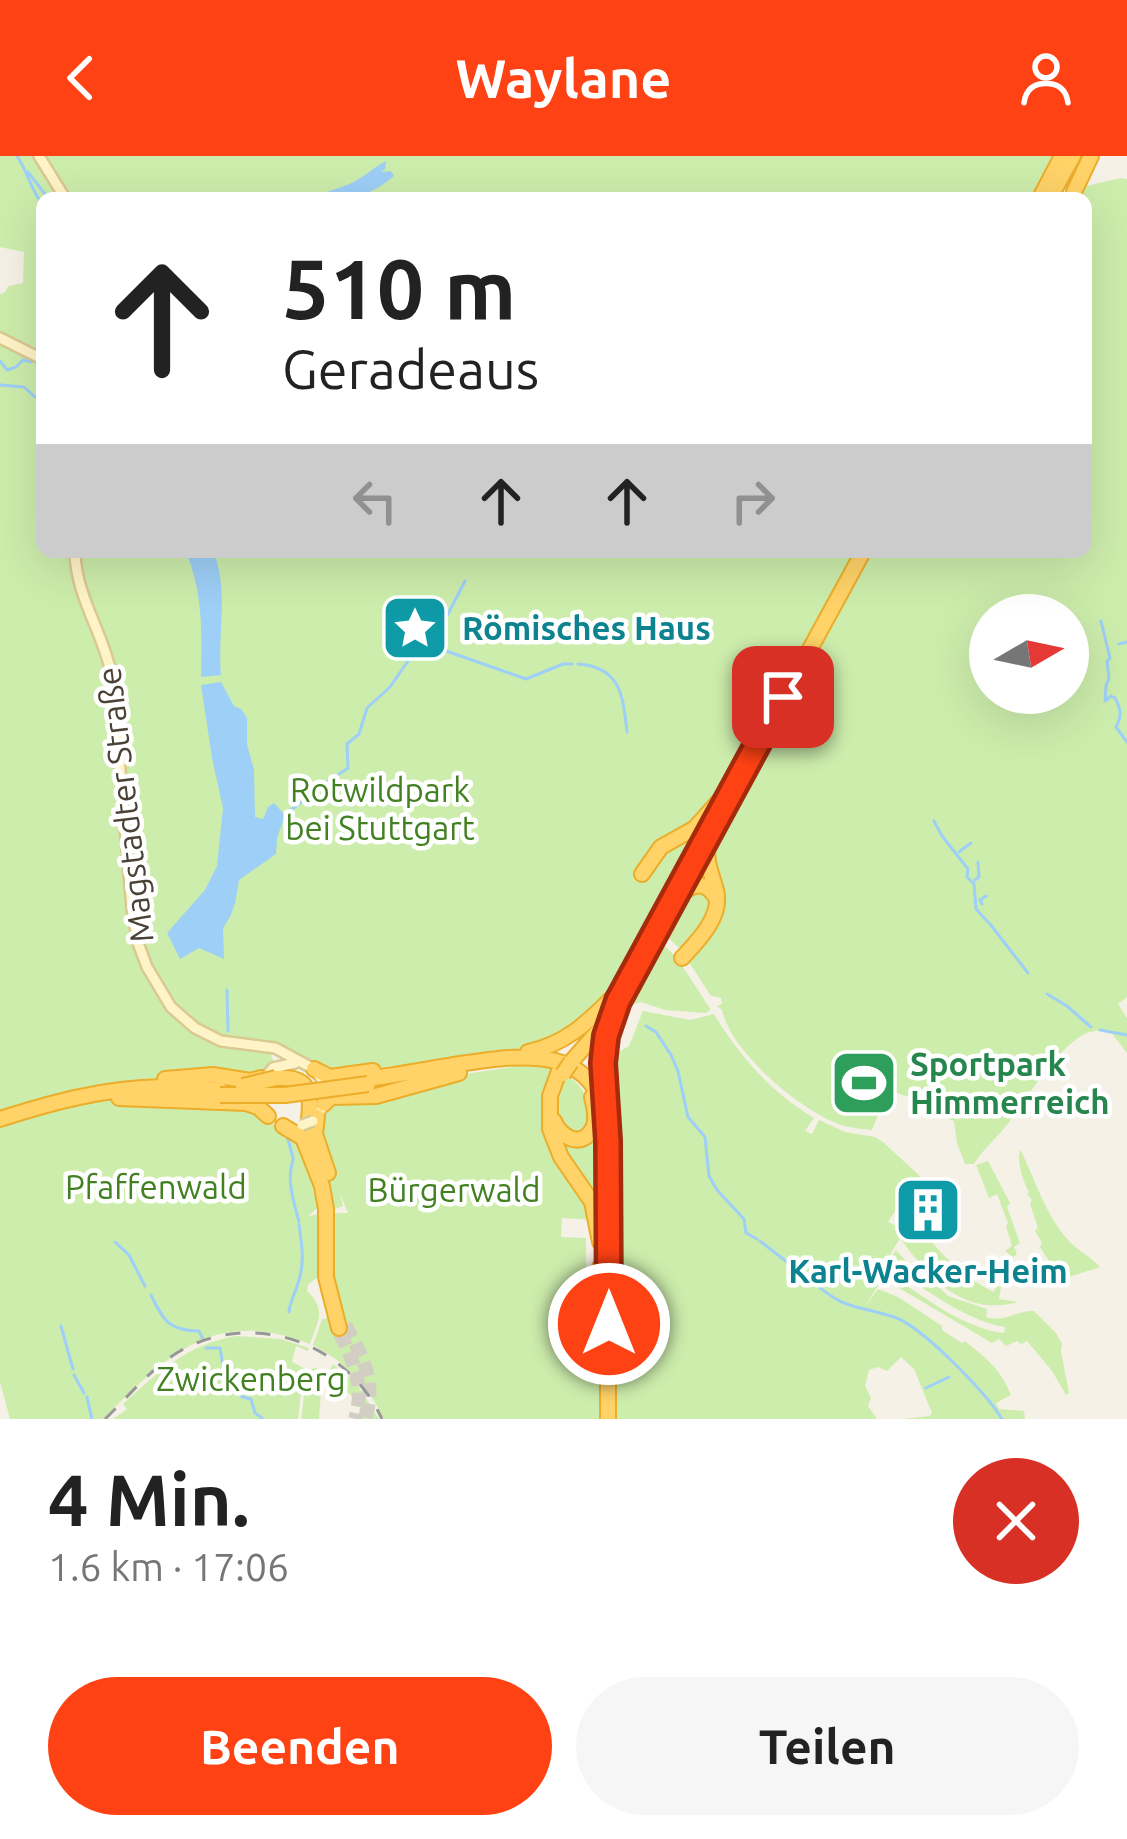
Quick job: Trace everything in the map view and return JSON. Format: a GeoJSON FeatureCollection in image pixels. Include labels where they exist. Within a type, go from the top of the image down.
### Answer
{"type":"FeatureCollection","features":[{"type":"Feature","properties":{"kind":"highway"},"geometry":{"type":"LineString","coordinates":[[1043,192],[1062,156]]}},
{"type":"Feature","properties":{"kind":"highway"},"geometry":{"type":"LineString","coordinates":[[1056,192],[1076,156]]}},
{"type":"Feature","properties":{"kind":"highway"},"geometry":{"type":"LineString","coordinates":[[1076,192],[1094,180],[1091,156]]}},
{"type":"Feature","properties":{"kind":"highway"},"geometry":{"type":"LineString","coordinates":[[1073,192],[1091,156]]}},
{"type":"Feature","properties":{"kind":"highway"},"geometry":{"type":"LineString","coordinates":[[677,878],[857,558]]}},
{"type":"Feature","properties":{"kind":"highway"},"geometry":{"type":"LineString","coordinates":[[671,903],[834,599]]}},
{"type":"Feature","properties":{"kind":"highway"},"geometry":{"type":"LineString","coordinates":[[642,874],[658,850],[700,824],[722,797]]}},
{"type":"Feature","properties":{"kind":"highway"},"geometry":{"type":"LineString","coordinates":[[680,956],[713,918],[718,902],[706,861],[709,832]]}},
{"type":"Feature","properties":{"kind":"highway"},"geometry":{"type":"LineString","coordinates":[[601,1272],[594,1205],[561,1157],[550,1129],[550,1096],[565,1067],[615,1000],[677,878],[684,861],[680,850],[669,846],[658,850]]}},
{"type":"Feature","properties":{"kind":"highway"},"geometry":{"type":"LineString","coordinates":[[659,919],[686,888],[698,884],[711,890],[718,902]]}},
{"type":"Feature","properties":{"kind":"highway"},"geometry":{"type":"LineString","coordinates":[[507,1058],[567,1038],[615,1000]]}},
{"type":"Feature","properties":{"kind":"highway"},"geometry":{"type":"LineString","coordinates":[[606,1419],[603,1058],[615,1000]]}},
{"type":"Feature","properties":{"kind":"highway"},"geometry":{"type":"LineString","coordinates":[[367,1082],[507,1058],[542,1057],[568,1065],[594,1090],[606,1117]]}},
{"type":"Feature","properties":{"kind":"highway"},"geometry":{"type":"LineString","coordinates":[[0,1122],[96,1098],[284,1090],[521,1062],[544,1063],[568,1072],[592,1097],[602,1134],[606,1419]]}},
{"type":"Feature","properties":{"kind":"highway"},"geometry":{"type":"LineString","coordinates":[[308,1066],[328,1076],[409,1066],[444,1067]]}},
{"type":"Feature","properties":{"kind":"highway"},"geometry":{"type":"LineString","coordinates":[[565,1067],[554,1110],[562,1136],[580,1139],[591,1131],[592,1097]]}},
{"type":"Feature","properties":{"kind":"highway"},"geometry":{"type":"LineString","coordinates":[[283,1126],[303,1138],[322,1186],[326,1277],[342,1326],[330,1278],[328,1173],[314,1117],[334,1096],[376,1096],[475,1068]]}},
{"type":"Feature","properties":{"kind":"highway"},"geometry":{"type":"LineString","coordinates":[[80,1096],[141,1088],[244,1086],[272,1074]]}},
{"type":"Feature","properties":{"kind":"highway"},"geometry":{"type":"LineString","coordinates":[[0,1122],[92,1090],[175,1078],[219,1076],[254,1081],[272,1074],[297,1080],[310,1094],[309,1132],[329,1195]]}},
{"type":"Feature","properties":{"kind":"highway"},"geometry":{"type":"LineString","coordinates":[[188,1088],[220,1093]]}},
{"type":"Feature","properties":{"kind":"highway"},"geometry":{"type":"LineString","coordinates":[[96,1098],[238,1102],[255,1105],[268,1116]]}},
{"type":"Feature","properties":{"kind":"main road"},"geometry":{"type":"LineString","coordinates":[[39,156],[61,192]]}},
{"type":"Feature","properties":{"kind":"main road"},"geometry":{"type":"LineString","coordinates":[[0,338],[36,356]]}},
{"type":"Feature","properties":{"kind":"main road","name":"Magstadter Straße"},"geometry":{"type":"LineString","coordinates":[[76,558],[81,592],[103,641],[112,677],[140,951],[173,1010],[195,1028],[228,1041],[267,1046],[308,1066]]}},
{"type":"Feature","properties":{"kind":"main road"},"geometry":{"type":"LineString","coordinates":[[267,1046],[276,1058],[260,1094],[268,1116],[283,1126],[314,1117],[324,1085],[308,1066],[286,1063],[272,1074]]}},
{"type":"Feature","properties":{"kind":"green space"},"geometry":{"type":"Polygon","coordinates":[[[0,156],[37,156],[58,192],[36,192],[36,354],[0,336],[0,294],[23,283],[24,252],[0,247],[0,156]]]}},
{"type":"Feature","properties":{"kind":"green space"},"geometry":{"type":"Polygon","coordinates":[[[41,156],[1075,156],[1055,192],[63,192],[41,156]]]}},
{"type":"Feature","properties":{"kind":"green space","name":"Rotwildpark bei Stuttgart"},"geometry":{"type":"Polygon","coordinates":[[[1127,179],[1127,997],[1118,1004],[1127,1018],[1127,1053],[1110,1031],[1079,1037],[1056,1059],[974,1164],[965,1164],[954,1121],[928,1112],[919,1100],[893,1092],[894,1075],[872,1130],[827,1119],[790,1095],[739,1044],[717,1006],[721,998],[711,996],[687,959],[685,947],[678,947],[660,930],[663,913],[654,914],[597,1011],[539,1047],[332,1074],[269,1050],[274,1062],[258,1078],[265,1120],[300,1138],[324,1211],[316,1209],[308,1216],[324,1213],[321,1274],[307,1291],[319,1310],[310,1344],[276,1334],[219,1334],[171,1358],[103,1419],[10,1419],[0,1382],[0,340],[36,360],[36,558],[1092,558],[1092,192],[1078,192],[1086,186],[1127,179]]]}},
{"type":"Feature","properties":{"kind":"green space"},"geometry":{"type":"Polygon","coordinates":[[[658,938],[711,1010],[665,1010],[641,1002],[630,1005],[610,1057],[629,1046],[643,1011],[690,1020],[714,1014],[758,1072],[814,1118],[805,1131],[812,1134],[819,1120],[883,1142],[936,1191],[932,1195],[909,1190],[888,1222],[900,1228],[916,1217],[927,1224],[932,1242],[960,1270],[994,1292],[996,1285],[1001,1287],[999,1299],[1018,1302],[998,1305],[964,1299],[936,1280],[900,1238],[865,1307],[878,1289],[965,1341],[1007,1386],[1011,1395],[996,1403],[999,1409],[1024,1411],[1025,1419],[902,1419],[932,1413],[914,1369],[901,1357],[887,1371],[869,1370],[868,1406],[877,1419],[610,1419],[606,1066],[612,1024],[658,938]]]}},
{"type":"Feature","properties":{"kind":"green space","name":"Bürgerwald"},"geometry":{"type":"Polygon","coordinates":[[[531,1064],[557,1069],[546,1118],[596,1220],[562,1218],[561,1237],[586,1238],[586,1277],[597,1277],[596,1296],[555,1312],[575,1310],[559,1317],[559,1335],[568,1335],[576,1324],[592,1325],[592,1308],[600,1309],[604,1419],[384,1419],[354,1376],[313,1345],[328,1312],[347,1323],[333,1281],[333,1213],[348,1213],[340,1194],[343,1206],[333,1210],[329,1174],[316,1133],[327,1103],[531,1064]]]}},
{"type":"Feature","properties":{"kind":"green space"},"geometry":{"type":"Polygon","coordinates":[[[566,1074],[583,1091],[591,1127],[573,1138],[556,1120],[556,1101],[566,1074]]]}},
{"type":"Feature","properties":{"kind":"green space"},"geometry":{"type":"Polygon","coordinates":[[[551,1109],[571,1141],[599,1118],[600,1225],[567,1162],[551,1109]]]}},
{"type":"Feature","properties":{"kind":"green space"},"geometry":{"type":"Polygon","coordinates":[[[1020,1149],[1061,1231],[1100,1267],[1060,1280],[1047,1267],[1050,1263],[1040,1247],[1032,1200],[1021,1171],[1020,1149]]]}},
{"type":"Feature","properties":{"kind":"green space"},"geometry":{"type":"Polygon","coordinates":[[[988,1161],[1010,1203],[1007,1207],[1020,1243],[1013,1257],[1005,1251],[1012,1246],[997,1194],[989,1198],[976,1165],[988,1161]]]}},
{"type":"Feature","properties":{"kind":"green space"},"geometry":{"type":"Polygon","coordinates":[[[896,1250],[921,1278],[926,1275],[948,1296],[987,1309],[986,1317],[1034,1311],[1062,1344],[1069,1393],[1027,1341],[1006,1346],[999,1339],[992,1343],[884,1279],[887,1273],[958,1318],[1004,1333],[1005,1327],[960,1311],[890,1268],[888,1261],[896,1250]]]}},
{"type":"Feature","properties":{"kind":"green space","name":"Zwickenberg"},"geometry":{"type":"Polygon","coordinates":[[[236,1336],[281,1339],[309,1348],[296,1346],[292,1362],[304,1368],[298,1419],[113,1419],[127,1409],[123,1404],[175,1361],[236,1336]]]}},
{"type":"Feature","properties":{"kind":"green space"},"geometry":{"type":"Polygon","coordinates":[[[333,1364],[357,1384],[379,1419],[357,1419],[361,1404],[333,1380],[322,1379],[319,1419],[301,1419],[307,1373],[314,1368],[330,1370],[333,1364]]]}},
{"type":"Feature","properties":{"kind":"water"},"geometry":{"type":"Polygon","coordinates":[[[386,161],[381,172],[391,171],[394,176],[370,192],[329,192],[386,161]]]}},
{"type":"Feature","properties":{"kind":"water"},"geometry":{"type":"Polygon","coordinates":[[[188,558],[216,558],[222,598],[221,675],[201,677],[201,629],[188,558]]]}},
{"type":"Feature","properties":{"kind":"water"},"geometry":{"type":"Polygon","coordinates":[[[221,682],[247,718],[255,817],[263,819],[274,803],[285,815],[276,854],[239,880],[233,911],[223,928],[224,959],[199,948],[180,959],[167,933],[205,890],[217,866],[223,808],[201,685],[221,682]]]}},
{"type":"Feature","properties":{"kind":"waterway"},"geometry":{"type":"LineString","coordinates":[[17,156],[36,194]]}},
{"type":"Feature","properties":{"kind":"waterway"},"geometry":{"type":"LineString","coordinates":[[28,172],[43,192]]}},
{"type":"Feature","properties":{"kind":"waterway"},"geometry":{"type":"LineString","coordinates":[[0,361],[7,370],[36,358]]}},
{"type":"Feature","properties":{"kind":"waterway"},"geometry":{"type":"LineString","coordinates":[[0,385],[24,387],[35,397]]}},
{"type":"Feature","properties":{"kind":"waterway"},"geometry":{"type":"LineString","coordinates":[[433,643],[465,581]]}},
{"type":"Feature","properties":{"kind":"waterway"},"geometry":{"type":"LineString","coordinates":[[1101,621],[1110,658],[1105,701],[1115,698],[1120,712],[1116,727],[1127,742]]}},
{"type":"Feature","properties":{"kind":"waterway"},"geometry":{"type":"LineString","coordinates":[[1119,644],[1127,642]]}},
{"type":"Feature","properties":{"kind":"waterway"},"geometry":{"type":"LineString","coordinates":[[432,646],[526,679],[572,664]]}},
{"type":"Feature","properties":{"kind":"waterway"},"geometry":{"type":"LineString","coordinates":[[326,783],[348,768],[347,744],[359,734],[367,708],[390,687],[410,658],[428,649]]}},
{"type":"Feature","properties":{"kind":"waterway"},"geometry":{"type":"LineString","coordinates":[[578,664],[611,677],[621,695],[627,732]]}},
{"type":"Feature","properties":{"kind":"waterway"},"geometry":{"type":"LineString","coordinates":[[284,815],[323,786]]}},
{"type":"Feature","properties":{"kind":"waterway"},"geometry":{"type":"LineString","coordinates":[[934,821],[968,869],[976,909],[988,922]]}},
{"type":"Feature","properties":{"kind":"waterway"},"geometry":{"type":"LineString","coordinates":[[959,852],[971,843]]}},
{"type":"Feature","properties":{"kind":"waterway"},"geometry":{"type":"LineString","coordinates":[[975,880],[978,862]]}},
{"type":"Feature","properties":{"kind":"waterway"},"geometry":{"type":"LineString","coordinates":[[982,904],[986,896]]}},
{"type":"Feature","properties":{"kind":"waterway"},"geometry":{"type":"LineString","coordinates":[[990,924],[1028,973]]}},
{"type":"Feature","properties":{"kind":"waterway"},"geometry":{"type":"LineString","coordinates":[[227,990],[228,1031]]}},
{"type":"Feature","properties":{"kind":"waterway"},"geometry":{"type":"LineString","coordinates":[[1047,994],[1091,1027]]}},
{"type":"Feature","properties":{"kind":"waterway"},"geometry":{"type":"LineString","coordinates":[[646,1026],[656,1032],[678,1071],[688,1117],[705,1137],[709,1176],[744,1219],[746,1233],[757,1239]]}},
{"type":"Feature","properties":{"kind":"waterway"},"geometry":{"type":"LineString","coordinates":[[1100,1030],[1127,1035]]}},
{"type":"Feature","properties":{"kind":"waterway"},"geometry":{"type":"LineString","coordinates":[[287,1135],[293,1158]]}},
{"type":"Feature","properties":{"kind":"waterway"},"geometry":{"type":"LineString","coordinates":[[293,1160],[291,1183],[299,1222]]}},
{"type":"Feature","properties":{"kind":"waterway"},"geometry":{"type":"LineString","coordinates":[[289,1312],[302,1269],[299,1225]]}},
{"type":"Feature","properties":{"kind":"waterway"},"geometry":{"type":"LineString","coordinates":[[760,1241],[796,1269]]}},
{"type":"Feature","properties":{"kind":"waterway"},"geometry":{"type":"LineString","coordinates":[[115,1242],[129,1255],[145,1286]]}},
{"type":"Feature","properties":{"kind":"waterway"},"geometry":{"type":"LineString","coordinates":[[811,1280],[842,1302],[906,1323],[937,1347],[1002,1419]]}},
{"type":"Feature","properties":{"kind":"waterway"},"geometry":{"type":"LineString","coordinates":[[151,1295],[168,1322],[199,1331]]}},
{"type":"Feature","properties":{"kind":"waterway"},"geometry":{"type":"LineString","coordinates":[[61,1326],[73,1369]]}},
{"type":"Feature","properties":{"kind":"waterway"},"geometry":{"type":"LineString","coordinates":[[200,1333],[203,1339]]}},
{"type":"Feature","properties":{"kind":"waterway"},"geometry":{"type":"LineString","coordinates":[[206,1348],[220,1348],[225,1377],[235,1381],[242,1397],[251,1399],[262,1418]]}},
{"type":"Feature","properties":{"kind":"waterway"},"geometry":{"type":"LineString","coordinates":[[74,1375],[84,1393]]}},
{"type":"Feature","properties":{"kind":"waterway"},"geometry":{"type":"LineString","coordinates":[[926,1388],[949,1377]]}},
{"type":"Feature","properties":{"kind":"waterway"},"geometry":{"type":"LineString","coordinates":[[87,1397],[92,1419]]}},
{"type":"Feature","properties":{"kind":"tunnel"},"geometry":{"type":"LineString","coordinates":[[345,1325],[369,1381],[365,1419]]}},
{"type":"Feature","properties":{"kind":"tunnel"},"geometry":{"type":"LineString","coordinates":[[340,1333],[358,1385],[355,1419]]}},
{"type":"Feature","properties":{"kind":"railway"},"geometry":{"type":"LineString","coordinates":[[105,1419],[169,1358],[209,1339],[238,1333],[268,1334],[322,1353],[346,1370],[382,1419]]}},
{"type":"Feature","properties":{"kind":"place","name":"Römisches Haus"},"geometry":{"type":"Point","coordinates":[415,628]}},
{"type":"Feature","properties":{"kind":"place","name":"Sportpark Himmerreich"},"geometry":{"type":"Point","coordinates":[864,1083]}},
{"type":"Feature","properties":{"kind":"place","name":"Karl-Wacker-Heim"},"geometry":{"type":"Point","coordinates":[928,1210]}},
{"type":"Feature","properties":{"kind":"route"},"geometry":{"type":"LineString","coordinates":[[609,1324],[603,1077],[609,1026],[618,1001],[783,697]]}},
{"type":"Feature","properties":{"kind":"park label","name":"Pfaffenwald"},"geometry":{"type":"Point","coordinates":[156,1187]}}]}
